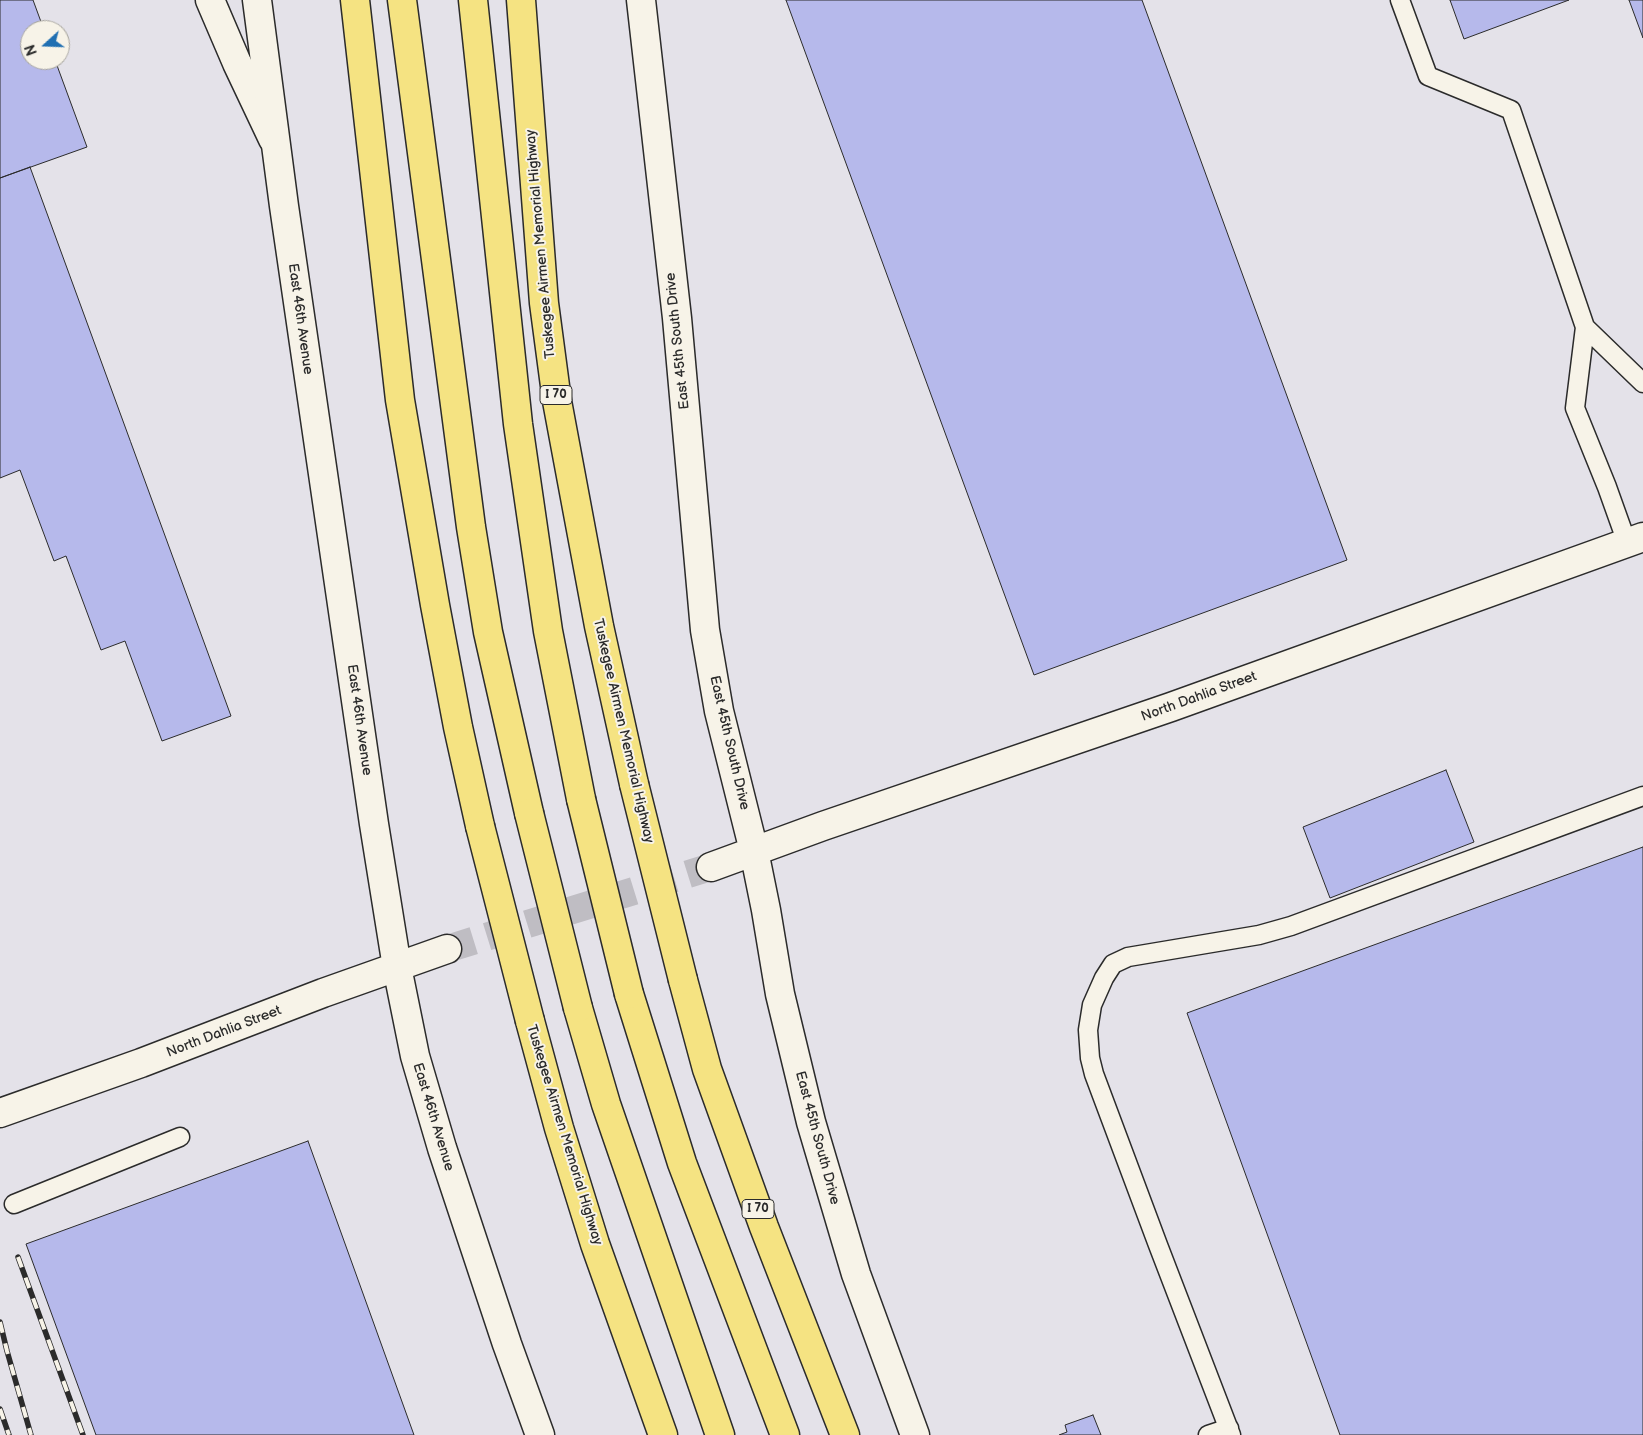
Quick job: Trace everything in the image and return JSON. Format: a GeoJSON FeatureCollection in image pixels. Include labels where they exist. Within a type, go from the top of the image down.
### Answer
{"type":"FeatureCollection","features":[{"type":"Feature","properties":{"kind":"highway"},"geometry":{"type":"LineString","coordinates":[[347,0],[370,143]]}},
{"type":"Feature","properties":{"kind":"highway","name":"Tuskegee Airmen Memorial Highway"},"geometry":{"type":"LineString","coordinates":[[354,0],[400,400],[438,624],[458,727],[480,826],[559,1128],[592,1235],[663,1435]]}},
{"type":"Feature","properties":{"kind":"highway"},"geometry":{"type":"LineString","coordinates":[[402,0],[471,527],[488,632],[529,813],[578,1008],[606,1104],[720,1435]]}},
{"type":"Feature","properties":{"kind":"highway"},"geometry":{"type":"LineString","coordinates":[[473,0],[518,424],[548,631],[581,799],[630,994],[682,1163],[750,1338],[785,1435]]}},
{"type":"Feature","properties":{"kind":"highway","name":"Tuskegee Airmen Memorial Highway"},"geometry":{"type":"LineString","coordinates":[[521,0],[544,303],[557,401],[599,626],[634,784],[707,1069],[764,1227],[845,1435]]}},
{"type":"Feature","properties":{"kind":"main road","name":"East 46th Avenue"},"geometry":{"type":"LineString","coordinates":[[210,0],[237,63],[276,145],[373,815],[397,967],[415,1056],[442,1148],[507,1344],[540,1435]]}},
{"type":"Feature","properties":{"kind":"main road"},"geometry":{"type":"LineString","coordinates":[[257,0],[276,145]]}},
{"type":"Feature","properties":{"kind":"main road","name":"East 45th South Drive"},"geometry":{"type":"LineString","coordinates":[[641,0],[677,318],[705,630],[719,711],[754,851],[780,994],[811,1122],[856,1274],[915,1435]]}},
{"type":"Feature","properties":{"kind":"main road","name":"North Dahlia Street"},"geometry":{"type":"LineString","coordinates":[[711,867],[1171,707],[1635,540]]}},
{"type":"Feature","properties":{"kind":"main road","name":"North Dahlia Street"},"geometry":{"type":"LineString","coordinates":[[0,1113],[141,1063],[323,993],[447,950]]}},
{"type":"Feature","properties":{"kind":"lane"},"geometry":{"type":"LineString","coordinates":[[1400,0],[1428,76],[1511,110],[1585,327],[1575,408],[1607,486],[1635,540]]}},
{"type":"Feature","properties":{"kind":"lane"},"geometry":{"type":"LineString","coordinates":[[1585,327],[1643,383]]}},
{"type":"Feature","properties":{"kind":"lane"},"geometry":{"type":"LineString","coordinates":[[1208,1435],[1230,1431],[1151,1227],[1090,1058],[1088,1030],[1092,1005],[1104,978],[1113,964],[1128,956],[1259,935],[1283,929],[1643,796]]}},
{"type":"Feature","properties":{"kind":"lane"},"geometry":{"type":"LineString","coordinates":[[14,1204],[180,1137]]}},
{"type":"Feature","properties":{"kind":"building"},"geometry":{"type":"Polygon","coordinates":[[[0,0],[33,0],[40,20],[20,20],[20,70],[59,70],[87,147],[0,178],[0,0]]]}},
{"type":"Feature","properties":{"kind":"building"},"geometry":{"type":"Polygon","coordinates":[[[786,0],[1142,0],[1347,560],[1034,675],[786,0]]]}},
{"type":"Feature","properties":{"kind":"building"},"geometry":{"type":"Polygon","coordinates":[[[1450,0],[1569,0],[1464,39],[1450,0]]]}},
{"type":"Feature","properties":{"kind":"building"},"geometry":{"type":"Polygon","coordinates":[[[1629,0],[1643,0],[1643,38],[1629,0]]]}},
{"type":"Feature","properties":{"kind":"building"},"geometry":{"type":"Polygon","coordinates":[[[30,167],[231,716],[162,741],[125,641],[101,650],[66,556],[54,561],[20,470],[0,478],[0,178],[30,167]]]}},
{"type":"Feature","properties":{"kind":"building"},"geometry":{"type":"Polygon","coordinates":[[[1446,770],[1474,842],[1330,898],[1303,827],[1446,770]]]}},
{"type":"Feature","properties":{"kind":"building"},"geometry":{"type":"Polygon","coordinates":[[[1643,847],[1643,1435],[1340,1435],[1187,1013],[1643,847]]]}},
{"type":"Feature","properties":{"kind":"building"},"geometry":{"type":"Polygon","coordinates":[[[308,1141],[414,1435],[96,1435],[26,1244],[308,1141]]]}},
{"type":"Feature","properties":{"kind":"building"},"geometry":{"type":"Polygon","coordinates":[[[1093,1415],[1101,1435],[1059,1435],[1067,1432],[1065,1425],[1093,1415]]]}},
{"type":"Feature","properties":{"kind":"tunnel"},"geometry":{"type":"LineString","coordinates":[[447,949],[711,867]]}},
{"type":"Feature","properties":{"kind":"railway"},"geometry":{"type":"LineString","coordinates":[[18,1257],[83,1435]]}},
{"type":"Feature","properties":{"kind":"railway"},"geometry":{"type":"LineString","coordinates":[[0,1322],[31,1435]]}},
{"type":"Feature","properties":{"kind":"railway"},"geometry":{"type":"LineString","coordinates":[[0,1409],[9,1435]]}}]}
